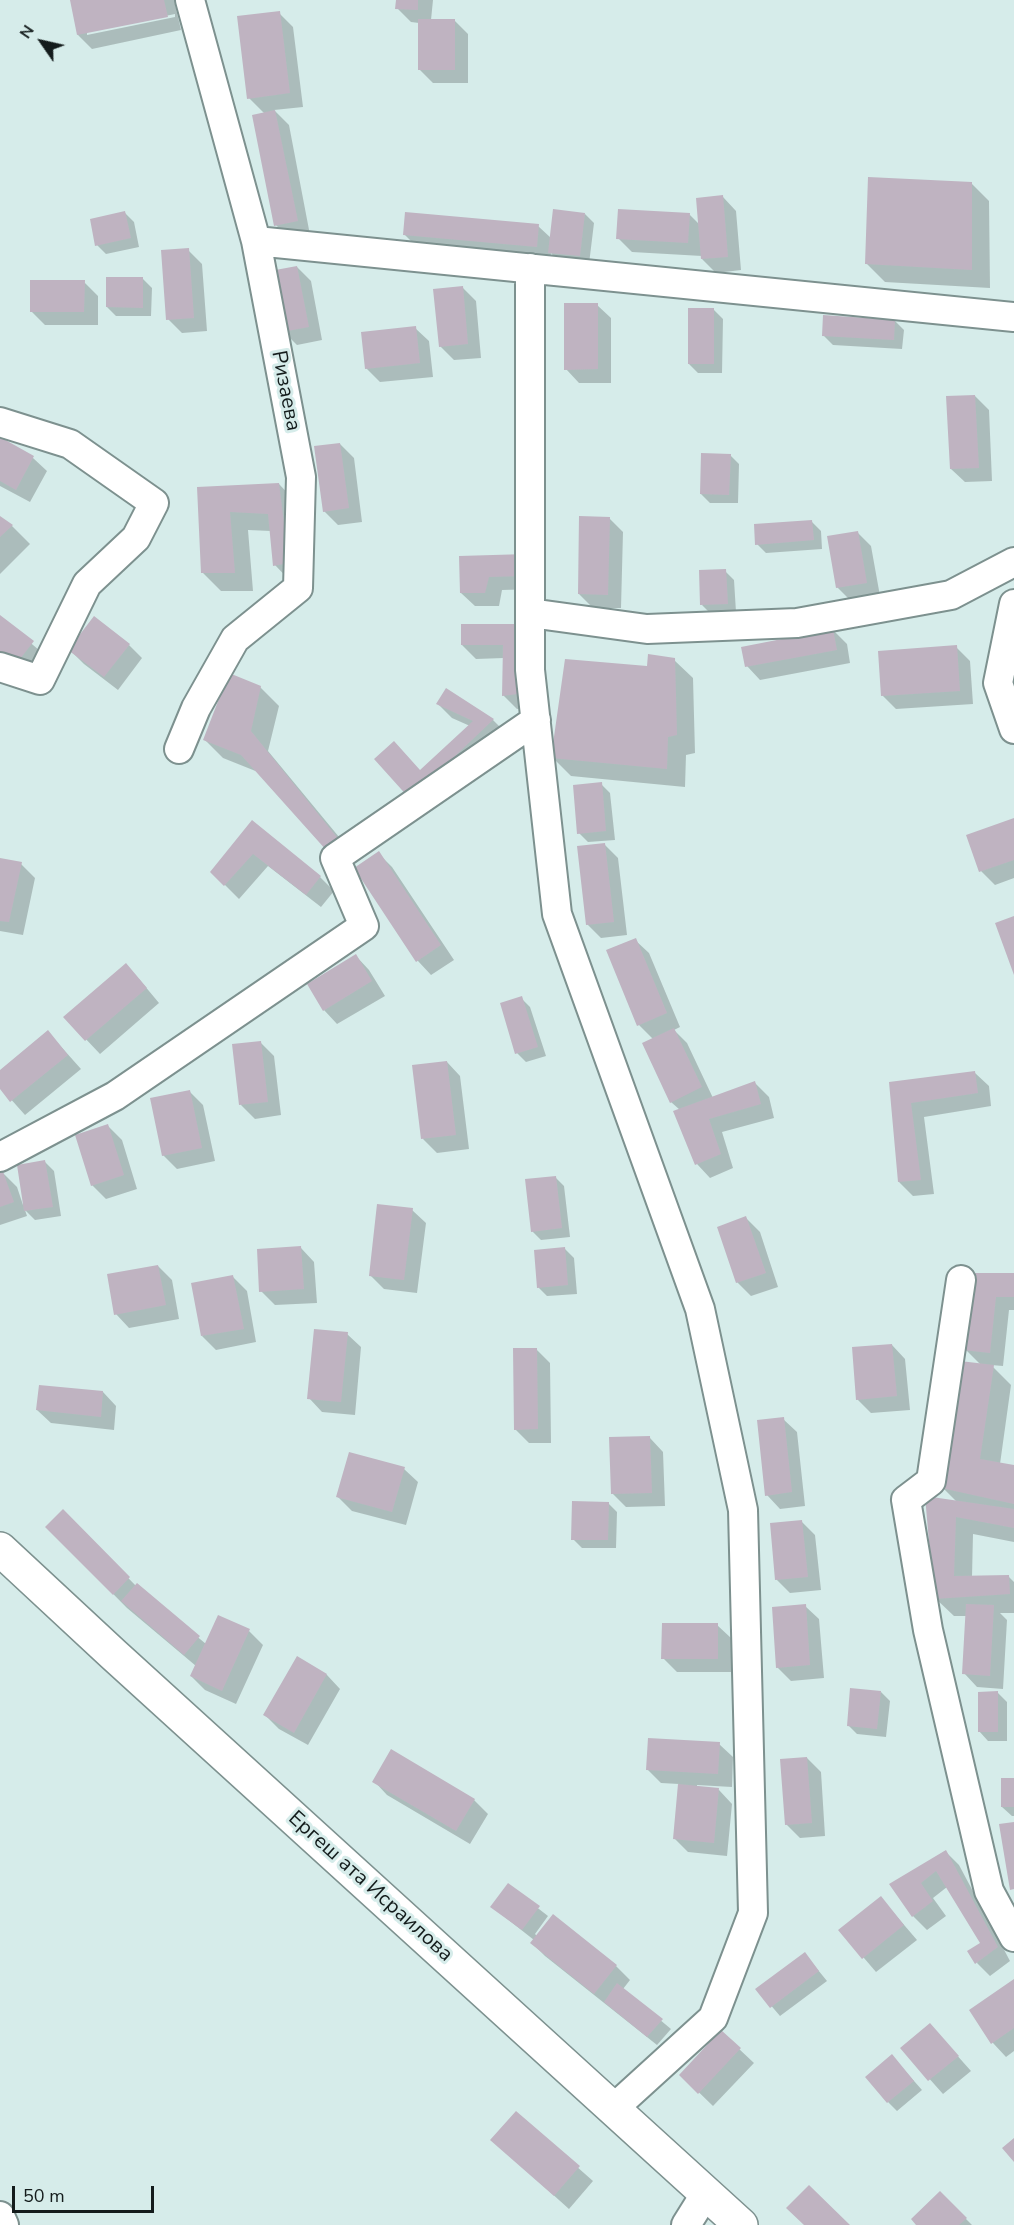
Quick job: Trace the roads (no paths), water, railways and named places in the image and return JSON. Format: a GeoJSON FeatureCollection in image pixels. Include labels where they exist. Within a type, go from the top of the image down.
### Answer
{"type":"FeatureCollection","features":[{"type":"Feature","properties":{"kind":"main road","name":"Ергеш ата Исраилова"},"geometry":{"type":"LineString","coordinates":[[0,1549],[741,2225]]}},
{"type":"Feature","properties":{"kind":"street","name":"Ризаева"},"geometry":{"type":"LineString","coordinates":[[179,748],[196,708],[235,639],[298,588],[301,477],[256,241],[190,0]]}},
{"type":"Feature","properties":{"kind":"street"},"geometry":{"type":"LineString","coordinates":[[256,241],[1014,317]]}},
{"type":"Feature","properties":{"kind":"street"},"geometry":{"type":"LineString","coordinates":[[530,268],[530,670],[557,915],[700,1309],[743,1510],[753,1913],[712,2018],[613,2109]]}},
{"type":"Feature","properties":{"kind":"street"},"geometry":{"type":"LineString","coordinates":[[0,422],[70,444],[154,503],[136,538],[87,584],[40,680],[0,667]]}},
{"type":"Feature","properties":{"kind":"street"},"geometry":{"type":"LineString","coordinates":[[530,613],[647,629],[797,623],[951,595],[1014,562]]}},
{"type":"Feature","properties":{"kind":"street"},"geometry":{"type":"LineString","coordinates":[[1014,604],[998,683],[1014,729]]}},
{"type":"Feature","properties":{"kind":"street"},"geometry":{"type":"LineString","coordinates":[[0,1157],[115,1096],[364,926],[335,858],[536,720]]}},
{"type":"Feature","properties":{"kind":"street"},"geometry":{"type":"LineString","coordinates":[[961,1280],[931,1481],[906,1500],[928,1630],[988,1891],[1014,1937]]}},
{"type":"Feature","properties":{"kind":"street"},"geometry":{"type":"LineString","coordinates":[[686,2225],[706,2193]]}},
{"type":"Feature","properties":{"kind":"street"},"geometry":{"type":"LineString","coordinates":[[0,2216],[4,2225]]}}]}
